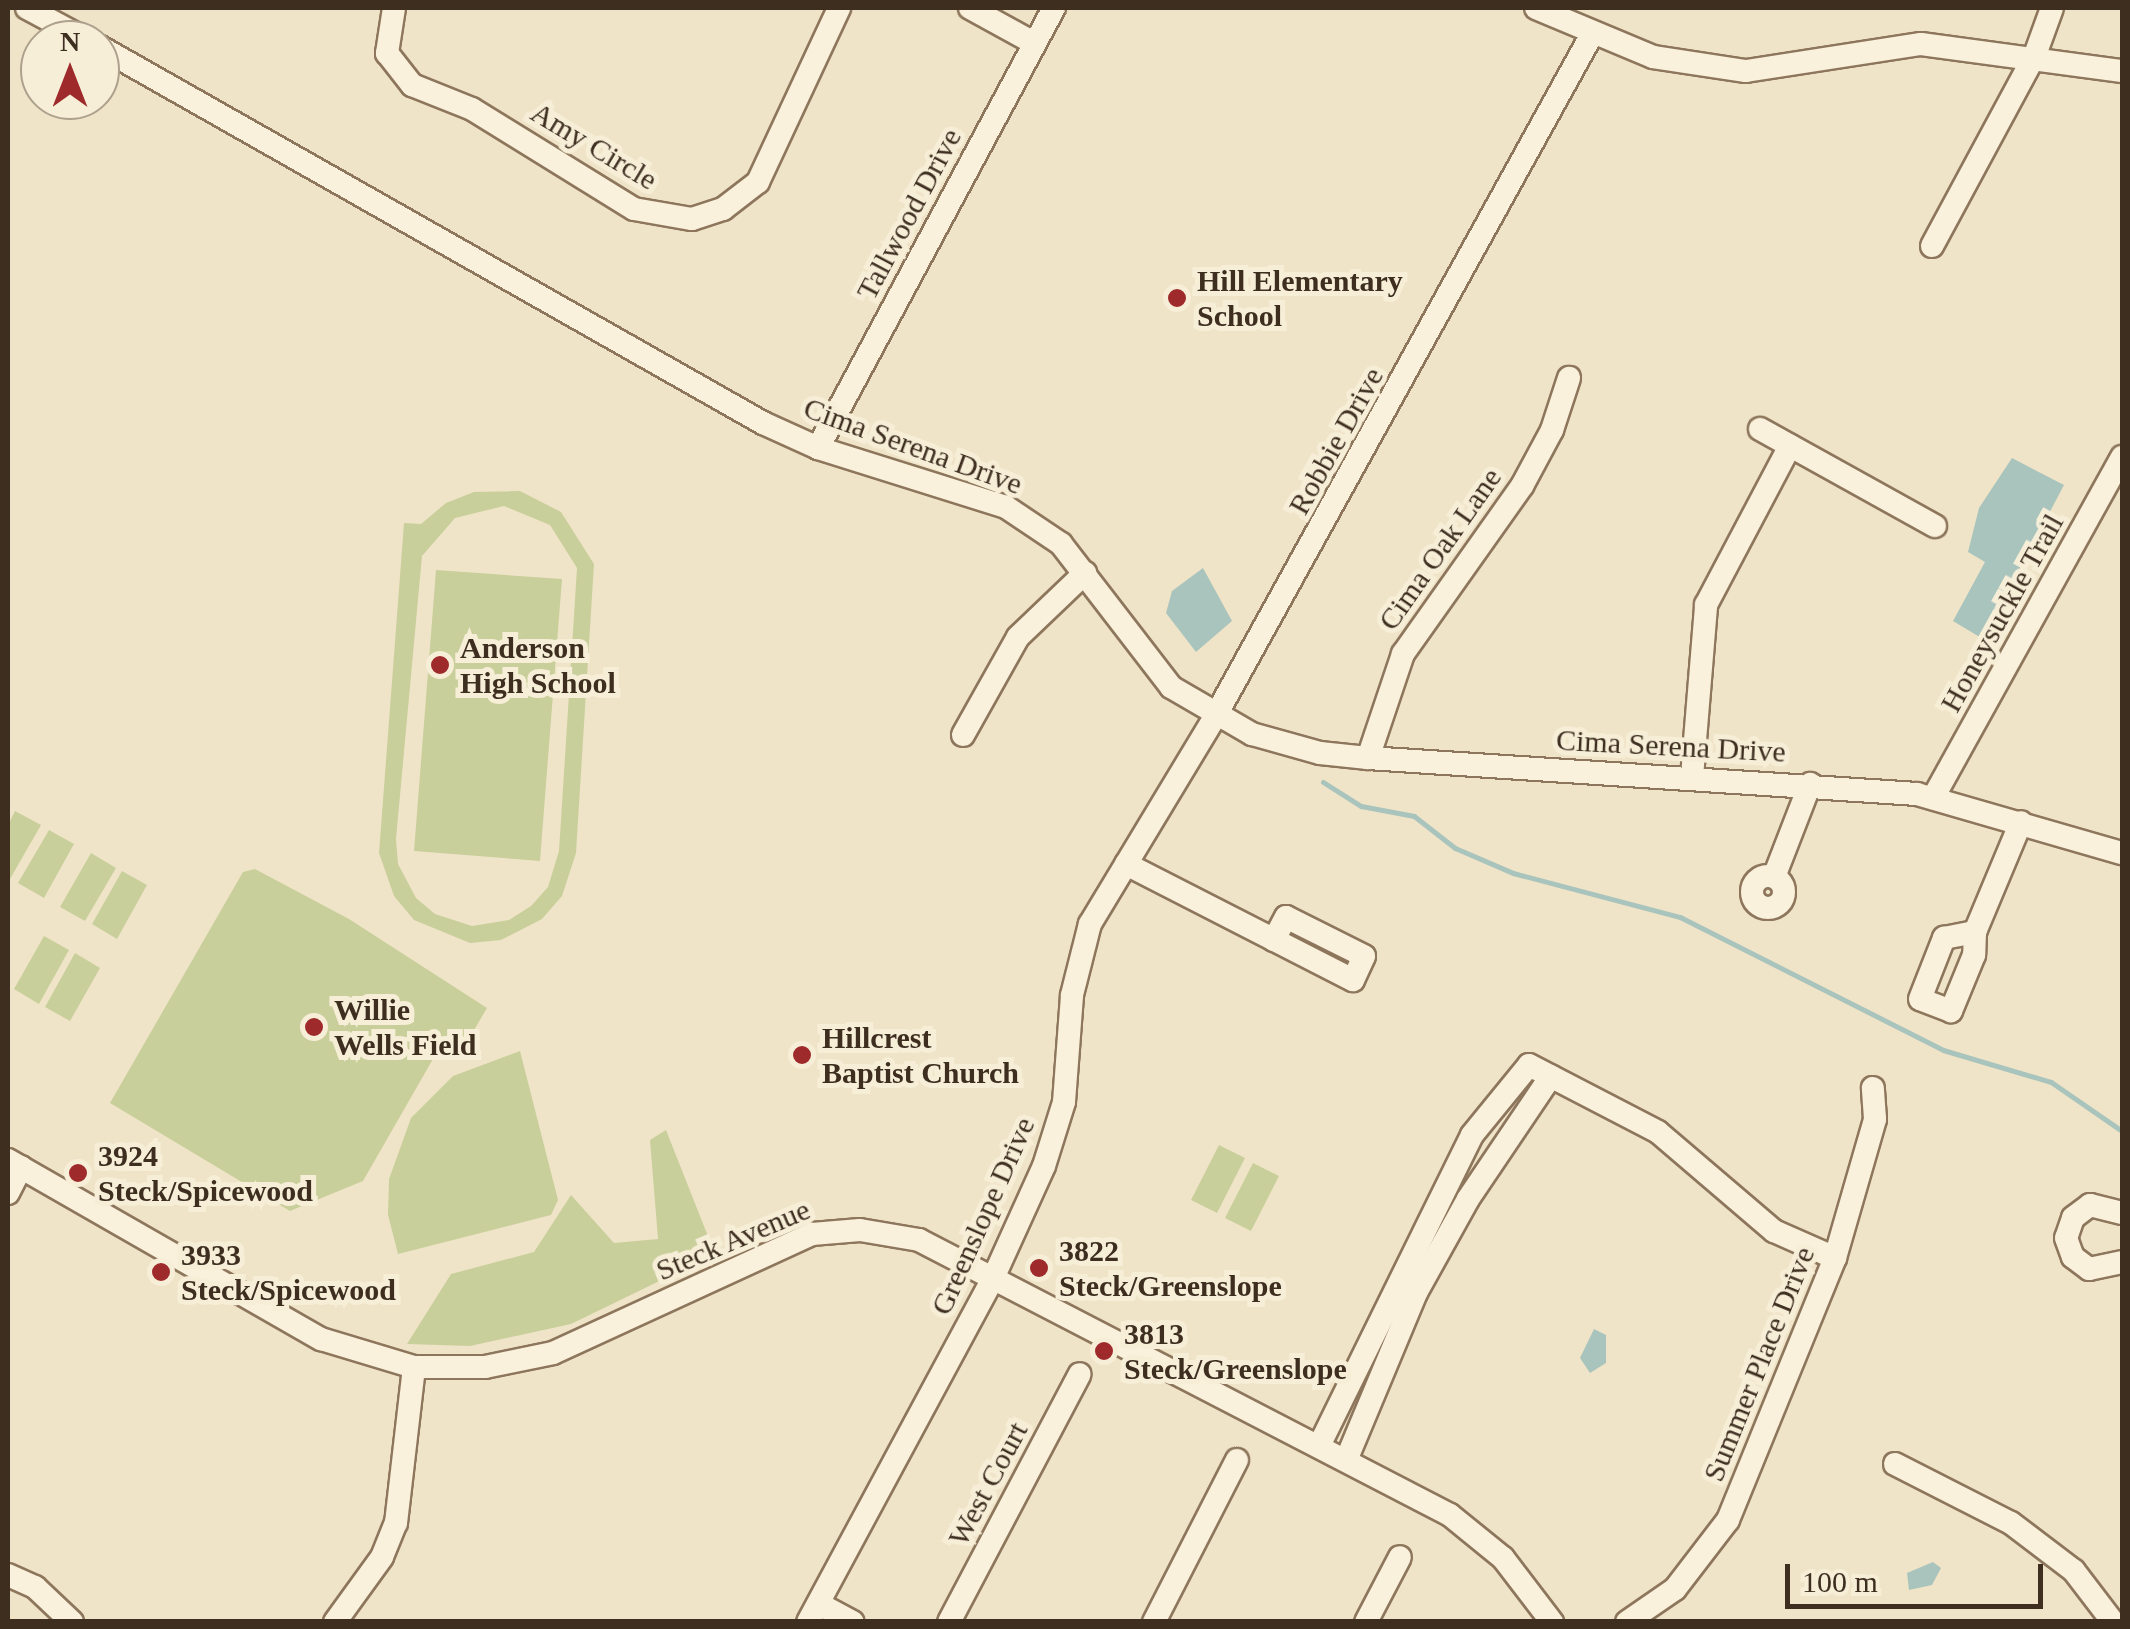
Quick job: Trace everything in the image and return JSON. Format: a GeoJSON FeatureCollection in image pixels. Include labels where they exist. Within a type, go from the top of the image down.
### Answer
{"type":"FeatureCollection","features":[{"type":"Feature","properties":{"kind":"street"},"geometry":{"type":"LineString","coordinates":[[27,8],[50,20]]}},
{"type":"Feature","properties":{"kind":"street","name":"Amy Circle"},"geometry":{"type":"LineString","coordinates":[[394,8],[387,53],[412,86],[472,109],[634,209],[692,218],[722,209],[758,182],[839,8]]}},
{"type":"Feature","properties":{"kind":"street"},"geometry":{"type":"LineString","coordinates":[[970,8],[1034,43]]}},
{"type":"Feature","properties":{"kind":"street","name":"Tallwood Drive"},"geometry":{"type":"LineString","coordinates":[[818,448],[1054,8]]}},
{"type":"Feature","properties":{"kind":"street"},"geometry":{"type":"LineString","coordinates":[[1536,8],[1591,36],[1653,56],[1746,70],[1921,44],[2034,55],[2122,71]]}},
{"type":"Feature","properties":{"kind":"street"},"geometry":{"type":"LineString","coordinates":[[1932,246],[2034,55],[2052,8]]}},
{"type":"Feature","properties":{"kind":"street","name":"Robbie Drive"},"geometry":{"type":"LineString","coordinates":[[1216,715],[1591,36]]}},
{"type":"Feature","properties":{"kind":"street","name":"Cima Serena Drive"},"geometry":{"type":"LineString","coordinates":[[120,58],[704,392],[818,448],[1006,507],[1061,544],[1171,687],[1216,715],[1280,744],[1368,758],[1810,784],[1933,798],[2122,853]]}},
{"type":"Feature","properties":{"kind":"street","name":"Cima Oak Lane"},"geometry":{"type":"LineString","coordinates":[[1368,758],[1403,654],[1522,486],[1552,430],[1568,378]]}},
{"type":"Feature","properties":{"kind":"street"},"geometry":{"type":"LineString","coordinates":[[1760,429],[1935,526]]}},
{"type":"Feature","properties":{"kind":"street"},"geometry":{"type":"LineString","coordinates":[[1692,777],[1706,605],[1790,446]]}},
{"type":"Feature","properties":{"kind":"street","name":"Honeysuckle Trail"},"geometry":{"type":"LineString","coordinates":[[1933,798],[2122,457]]}},
{"type":"Feature","properties":{"kind":"street"},"geometry":{"type":"LineString","coordinates":[[963,735],[1018,636],[1085,573]]}},
{"type":"Feature","properties":{"kind":"street","name":"Greenslope Drive"},"geometry":{"type":"LineString","coordinates":[[814,1613],[995,1274],[1064,1102],[1078,959],[1126,864],[1216,715]]}},
{"type":"Feature","properties":{"kind":"street"},"geometry":{"type":"LineString","coordinates":[[1774,877],[1810,784]]}},
{"type":"Feature","properties":{"kind":"street"},"geometry":{"type":"LineString","coordinates":[[1975,932],[2020,822]]}},
{"type":"Feature","properties":{"kind":"street"},"geometry":{"type":"LineString","coordinates":[[1126,864],[1274,940]]}},
{"type":"Feature","properties":{"kind":"street"},"geometry":{"type":"LineString","coordinates":[[1320,1444],[1472,1135],[1529,1065],[1658,1132],[1774,1231],[1835,1258]]}},
{"type":"Feature","properties":{"kind":"street"},"geometry":{"type":"LineString","coordinates":[[1347,1458],[1416,1293],[1468,1199],[1551,1076]]}},
{"type":"Feature","properties":{"kind":"street","name":"Summer Place Drive"},"geometry":{"type":"LineString","coordinates":[[1628,1622],[1674,1589],[1728,1520],[1835,1258],[1875,1119],[1873,1088]]}},
{"type":"Feature","properties":{"kind":"street"},"geometry":{"type":"LineString","coordinates":[[8,1193],[14,1164]]}},
{"type":"Feature","properties":{"kind":"street","name":"Steck Avenue"},"geometry":{"type":"LineString","coordinates":[[14,1164],[320,1339],[414,1367],[486,1367],[552,1352],[790,1241],[835,1230],[920,1240],[995,1274],[1347,1458],[1473,1532],[1528,1586],[1552,1622]]}},
{"type":"Feature","properties":{"kind":"street"},"geometry":{"type":"LineString","coordinates":[[2118,1272],[2089,1270],[2072,1258],[2068,1227],[2090,1206],[2122,1213]]}},
{"type":"Feature","properties":{"kind":"street"},"geometry":{"type":"LineString","coordinates":[[335,1622],[382,1557],[396,1523],[414,1367]]}},
{"type":"Feature","properties":{"kind":"street","name":"West Court"},"geometry":{"type":"LineString","coordinates":[[949,1622],[1080,1374]]}},
{"type":"Feature","properties":{"kind":"street"},"geometry":{"type":"LineString","coordinates":[[1154,1622],[1237,1460]]}},
{"type":"Feature","properties":{"kind":"street"},"geometry":{"type":"LineString","coordinates":[[1895,1464],[2011,1523],[2074,1570],[2113,1622]]}},
{"type":"Feature","properties":{"kind":"street"},"geometry":{"type":"LineString","coordinates":[[1366,1622],[1400,1557]]}},
{"type":"Feature","properties":{"kind":"street"},"geometry":{"type":"LineString","coordinates":[[8,1574],[35,1588],[72,1622]]}},
{"type":"Feature","properties":{"kind":"street"},"geometry":{"type":"LineString","coordinates":[[814,1613],[853,1622]]}},
{"type":"Feature","properties":{"kind":"green space"},"geometry":{"type":"Polygon","coordinates":[[[520,491],[561,512],[594,564],[576,853],[562,896],[542,919],[501,940],[470,943],[414,920],[394,896],[379,853],[404,523],[421,524],[446,503],[474,492],[520,491]],[[504,506],[455,518],[422,556],[396,839],[398,864],[416,898],[435,914],[472,926],[509,920],[531,906],[548,887],[559,851],[577,568],[550,525],[504,506]]]}},
{"type":"Feature","properties":{"kind":"green space"},"geometry":{"type":"Polygon","coordinates":[[[436,570],[562,579],[540,861],[414,851],[436,570]]]}},
{"type":"Feature","properties":{"kind":"green space"},"geometry":{"type":"Polygon","coordinates":[[[15,811],[41,825],[10,879],[8,825],[15,811]]]}},
{"type":"Feature","properties":{"kind":"green space"},"geometry":{"type":"Polygon","coordinates":[[[49,830],[74,844],[44,898],[18,883],[49,830]]]}},
{"type":"Feature","properties":{"kind":"green space"},"geometry":{"type":"Polygon","coordinates":[[[91,853],[116,868],[85,921],[60,907],[91,853]]]}},
{"type":"Feature","properties":{"kind":"green space","name":"Willie Wells Field"},"geometry":{"type":"Polygon","coordinates":[[[255,869],[349,919],[487,1008],[464,1047],[433,1059],[363,1181],[290,1211],[110,1103],[243,872],[255,869]]]}},
{"type":"Feature","properties":{"kind":"green space"},"geometry":{"type":"Polygon","coordinates":[[[122,871],[147,885],[117,939],[92,924],[122,871]]]}},
{"type":"Feature","properties":{"kind":"green space"},"geometry":{"type":"Polygon","coordinates":[[[44,936],[69,950],[39,1004],[14,989],[44,936]]]}},
{"type":"Feature","properties":{"kind":"green space"},"geometry":{"type":"Polygon","coordinates":[[[75,953],[100,968],[70,1021],[45,1007],[75,953]]]}},
{"type":"Feature","properties":{"kind":"green space"},"geometry":{"type":"Polygon","coordinates":[[[520,1051],[558,1200],[551,1215],[398,1254],[388,1215],[389,1179],[411,1118],[453,1076],[520,1051]]]}},
{"type":"Feature","properties":{"kind":"green space"},"geometry":{"type":"Polygon","coordinates":[[[666,1130],[715,1254],[571,1324],[470,1346],[407,1344],[451,1274],[534,1252],[571,1195],[614,1243],[658,1239],[650,1140],[666,1130]]]}},
{"type":"Feature","properties":{"kind":"green space"},"geometry":{"type":"Polygon","coordinates":[[[1219,1145],[1245,1158],[1217,1213],[1191,1200],[1219,1145]]]}},
{"type":"Feature","properties":{"kind":"green space"},"geometry":{"type":"Polygon","coordinates":[[[1253,1163],[1279,1176],[1251,1231],[1225,1218],[1253,1163]]]}},
{"type":"Feature","properties":{"kind":"water"},"geometry":{"type":"Polygon","coordinates":[[[2012,458],[2064,485],[1983,639],[1953,621],[1985,562],[1968,552],[1979,508],[2012,458]]]}},
{"type":"Feature","properties":{"kind":"water"},"geometry":{"type":"Polygon","coordinates":[[[1203,568],[1232,621],[1196,652],[1166,613],[1172,591],[1203,568]]]}},
{"type":"Feature","properties":{"kind":"water"},"geometry":{"type":"Polygon","coordinates":[[[1594,1329],[1606,1335],[1606,1363],[1590,1373],[1580,1358],[1594,1329]]]}},
{"type":"Feature","properties":{"kind":"water"},"geometry":{"type":"Polygon","coordinates":[[[1933,1562],[1941,1568],[1932,1585],[1909,1590],[1907,1573],[1933,1562]]]}},
{"type":"Feature","properties":{"kind":"waterway"},"geometry":{"type":"LineString","coordinates":[[1323,782],[1361,806],[1414,816],[1455,848],[1513,873],[1680,917],[1943,1050],[2051,1082],[2122,1131]]}},
{"type":"Feature","properties":{"kind":"place","name":"Hill Elementary School"},"geometry":{"type":"Point","coordinates":[1177,298]}},
{"type":"Feature","properties":{"kind":"place","name":"Anderson High School"},"geometry":{"type":"Point","coordinates":[440,665]}},
{"type":"Feature","properties":{"kind":"place","name":"Willie Wells Field"},"geometry":{"type":"Point","coordinates":[314,1027]}},
{"type":"Feature","properties":{"kind":"place","name":"Hillcrest Baptist Church"},"geometry":{"type":"Point","coordinates":[802,1055]}},
{"type":"Feature","properties":{"kind":"place","name":"3924 Steck/Spicewood"},"geometry":{"type":"Point","coordinates":[78,1173]}},
{"type":"Feature","properties":{"kind":"place","name":"3822 Steck/Greenslope"},"geometry":{"type":"Point","coordinates":[1039,1268]}},
{"type":"Feature","properties":{"kind":"place","name":"3933 Steck/Spicewood"},"geometry":{"type":"Point","coordinates":[161,1272]}},
{"type":"Feature","properties":{"kind":"place","name":"3813 Steck/Greenslope"},"geometry":{"type":"Point","coordinates":[1104,1351]}}]}
